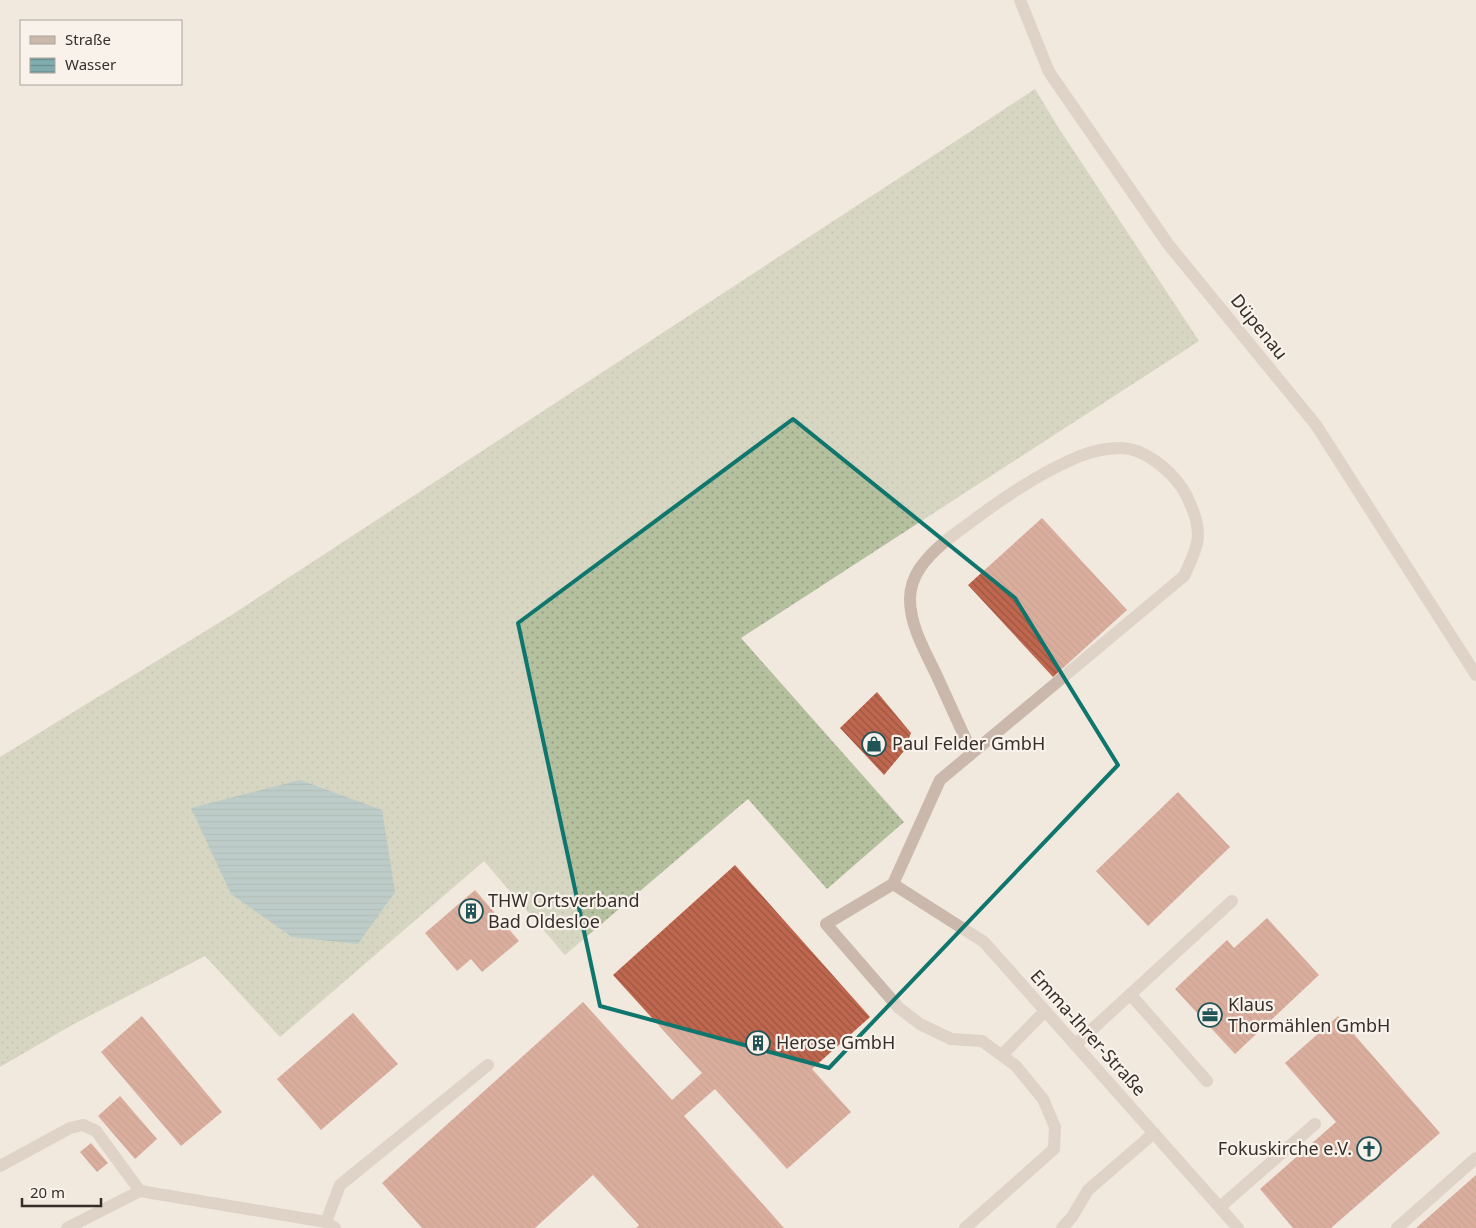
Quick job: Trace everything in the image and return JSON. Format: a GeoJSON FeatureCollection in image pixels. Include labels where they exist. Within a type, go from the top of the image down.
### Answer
{"type":"FeatureCollection","features":[{"type":"Feature","properties":{"kind":"street","name":"Düpenau"},"geometry":{"type":"LineString","coordinates":[[1020,0],[1049,72],[1168,244],[1316,425],[1476,674]]}},
{"type":"Feature","properties":{"kind":"street"},"geometry":{"type":"LineString","coordinates":[[965,1228],[1054,1149],[1055,1127],[1042,1099],[1016,1066],[982,1041],[951,1039],[920,1024],[899,1008],[826,924],[892,884],[940,780],[1184,576],[1196,551],[1199,534],[1197,520],[1187,494],[1178,482],[1155,460],[1142,453],[1123,448],[1103,449],[1082,455],[1057,467],[990,507],[951,536],[921,566],[913,580],[910,598],[911,615],[919,637],[972,753]]}},
{"type":"Feature","properties":{"kind":"street","name":"Emma-Ihrer-Straße"},"geometry":{"type":"LineString","coordinates":[[892,884],[984,942],[1238,1228]]}},
{"type":"Feature","properties":{"kind":"street"},"geometry":{"type":"LineString","coordinates":[[1075,1045],[1232,901]]}},
{"type":"Feature","properties":{"kind":"street"},"geometry":{"type":"LineString","coordinates":[[1130,994],[1207,1081]]}},
{"type":"Feature","properties":{"kind":"street"},"geometry":{"type":"LineString","coordinates":[[1002,1055],[1045,1011]]}},
{"type":"Feature","properties":{"kind":"street"},"geometry":{"type":"LineString","coordinates":[[67,1228],[140,1191],[330,1225],[340,1185],[488,1065]]}},
{"type":"Feature","properties":{"kind":"street"},"geometry":{"type":"LineString","coordinates":[[1220,1207],[1315,1124]]}},
{"type":"Feature","properties":{"kind":"street"},"geometry":{"type":"LineString","coordinates":[[0,1166],[70,1128],[83,1125],[96,1131],[140,1191]]}},
{"type":"Feature","properties":{"kind":"street"},"geometry":{"type":"LineString","coordinates":[[1062,1228],[1072,1218],[1088,1190],[1154,1133]]}},
{"type":"Feature","properties":{"kind":"street"},"geometry":{"type":"LineString","coordinates":[[1397,1228],[1476,1158]]}},
{"type":"Feature","properties":{"kind":"highlighted area"},"geometry":{"type":"Polygon","coordinates":[[[793,419],[1015,598],[1118,765],[829,1068],[600,1006],[518,623],[793,419]]]}},
{"type":"Feature","properties":{"kind":"green space"},"geometry":{"type":"Polygon","coordinates":[[[1035,89],[1199,341],[741,638],[904,822],[827,889],[748,799],[565,955],[484,861],[280,1037],[205,956],[72,1025],[0,1067],[0,757],[230,616],[1035,89]]]}},
{"type":"Feature","properties":{"kind":"water"},"geometry":{"type":"Polygon","coordinates":[[[300,780],[382,810],[395,892],[358,944],[292,937],[231,894],[191,808],[300,780]]]}},
{"type":"Feature","properties":{"kind":"building"},"geometry":{"type":"Polygon","coordinates":[[[1042,518],[1127,610],[1053,677],[968,585],[1042,518]]]}},
{"type":"Feature","properties":{"kind":"building"},"geometry":{"type":"Polygon","coordinates":[[[877,692],[911,733],[904,751],[884,775],[840,728],[877,692]]]}},
{"type":"Feature","properties":{"kind":"building"},"geometry":{"type":"Polygon","coordinates":[[[1178,792],[1230,847],[1148,926],[1096,871],[1178,792]]]}},
{"type":"Feature","properties":{"kind":"building","name":"Herose GmbH"},"geometry":{"type":"Polygon","coordinates":[[[735,865],[870,1017],[812,1069],[851,1112],[787,1169],[715,1089],[684,1116],[784,1228],[636,1228],[639,1225],[593,1175],[535,1228],[422,1228],[382,1183],[583,1002],[672,1100],[702,1073],[613,975],[735,865]]]}},
{"type":"Feature","properties":{"kind":"building","name":"THW Ortsverband Bad Oldesloe"},"geometry":{"type":"Polygon","coordinates":[[[475,890],[519,941],[482,972],[471,959],[457,971],[425,933],[475,890]]]}},
{"type":"Feature","properties":{"kind":"building"},"geometry":{"type":"Polygon","coordinates":[[[1267,918],[1319,975],[1235,1054],[1175,989],[1227,940],[1234,948],[1267,918]]]}},
{"type":"Feature","properties":{"kind":"building"},"geometry":{"type":"Polygon","coordinates":[[[353,1013],[398,1064],[321,1130],[277,1079],[353,1013]]]}},
{"type":"Feature","properties":{"kind":"building"},"geometry":{"type":"Polygon","coordinates":[[[142,1016],[222,1112],[181,1146],[101,1052],[142,1016]]]}},
{"type":"Feature","properties":{"kind":"building"},"geometry":{"type":"Polygon","coordinates":[[[1338,1016],[1440,1133],[1331,1228],[1293,1228],[1260,1189],[1336,1122],[1285,1063],[1338,1016]]]}},
{"type":"Feature","properties":{"kind":"building"},"geometry":{"type":"Polygon","coordinates":[[[120,1096],[157,1139],[135,1159],[98,1116],[120,1096]]]}},
{"type":"Feature","properties":{"kind":"building"},"geometry":{"type":"Polygon","coordinates":[[[91,1143],[108,1163],[97,1172],[80,1152],[91,1143]]]}},
{"type":"Feature","properties":{"kind":"building"},"geometry":{"type":"Polygon","coordinates":[[[1476,1175],[1476,1228],[1416,1228],[1476,1175]]]}},
{"type":"Feature","properties":{"kind":"place","name":"Paul Felder GmbH"},"geometry":{"type":"Point","coordinates":[874,744]}},
{"type":"Feature","properties":{"kind":"place","name":"THW Ortsverband Bad Oldesloe"},"geometry":{"type":"Point","coordinates":[471,911]}},
{"type":"Feature","properties":{"kind":"place","name":"Klaus Thormählen GmbH"},"geometry":{"type":"Point","coordinates":[1210,1015]}},
{"type":"Feature","properties":{"kind":"place","name":"Herose GmbH"},"geometry":{"type":"Point","coordinates":[758,1043]}},
{"type":"Feature","properties":{"kind":"place","name":"Fokuskirche e.V."},"geometry":{"type":"Point","coordinates":[1369,1149]}}]}
